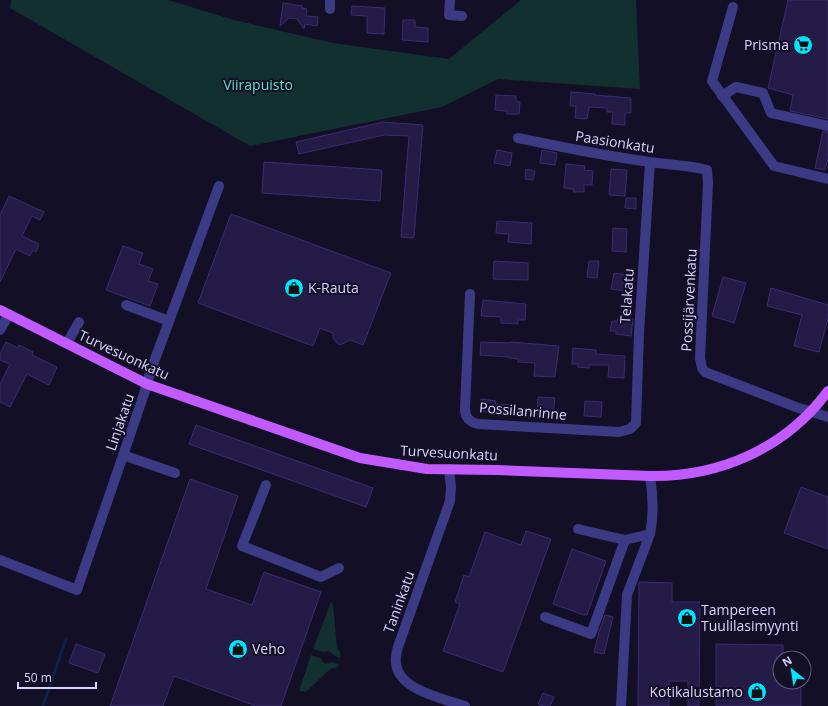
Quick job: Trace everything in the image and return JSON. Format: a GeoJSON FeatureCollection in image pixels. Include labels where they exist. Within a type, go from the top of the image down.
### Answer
{"type":"FeatureCollection","features":[{"type":"Feature","properties":{"kind":"main road","name":"Turvesuonkatu"},"geometry":{"type":"LineString","coordinates":[[5,312],[148,384],[360,458],[427,469],[650,476],[695,473],[710,470],[740,460],[774,442],[811,412],[828,391]]}},
{"type":"Feature","properties":{"kind":"street"},"geometry":{"type":"LineString","coordinates":[[450,0],[449,16],[462,16]]}},
{"type":"Feature","properties":{"kind":"street"},"geometry":{"type":"LineString","coordinates":[[733,7],[712,81],[774,166],[828,179]]}},
{"type":"Feature","properties":{"kind":"street"},"geometry":{"type":"LineString","coordinates":[[722,96],[736,87],[763,93],[771,113],[828,126]]}},
{"type":"Feature","properties":{"kind":"street","name":"Paasionkatu"},"geometry":{"type":"LineString","coordinates":[[518,138],[560,147],[707,170]]}},
{"type":"Feature","properties":{"kind":"street","name":"Telakatu"},"geometry":{"type":"LineString","coordinates":[[630,429],[636,423],[639,333],[650,162]]}},
{"type":"Feature","properties":{"kind":"street","name":"Possijärvenkatu"},"geometry":{"type":"LineString","coordinates":[[707,170],[708,183],[700,358],[702,368],[705,372],[828,417]]}},
{"type":"Feature","properties":{"kind":"street","name":"Linjakatu"},"geometry":{"type":"LineString","coordinates":[[0,560],[77,590],[148,384],[151,370],[219,186]]}},
{"type":"Feature","properties":{"kind":"street","name":"Possilanrinne"},"geometry":{"type":"LineString","coordinates":[[470,294],[464,409],[468,420],[485,425],[619,432],[630,429]]}},
{"type":"Feature","properties":{"kind":"street"},"geometry":{"type":"LineString","coordinates":[[126,305],[169,321]]}},
{"type":"Feature","properties":{"kind":"street"},"geometry":{"type":"LineString","coordinates":[[0,330],[5,312]]}},
{"type":"Feature","properties":{"kind":"street"},"geometry":{"type":"LineString","coordinates":[[67,343],[79,322]]}},
{"type":"Feature","properties":{"kind":"street"},"geometry":{"type":"LineString","coordinates":[[123,455],[175,473]]}},
{"type":"Feature","properties":{"kind":"street","name":"Taninkatu"},"geometry":{"type":"LineString","coordinates":[[449,469],[451,487],[450,501],[399,644],[396,654],[396,664],[403,679],[416,688],[465,706]]}},
{"type":"Feature","properties":{"kind":"street"},"geometry":{"type":"LineString","coordinates":[[621,706],[627,595],[650,534],[652,524],[653,511],[650,476]]}},
{"type":"Feature","properties":{"kind":"street"},"geometry":{"type":"LineString","coordinates":[[266,485],[242,546],[321,577],[339,568]]}},
{"type":"Feature","properties":{"kind":"street"},"geometry":{"type":"LineString","coordinates":[[578,529],[624,540],[650,534]]}},
{"type":"Feature","properties":{"kind":"street"},"geometry":{"type":"LineString","coordinates":[[545,617],[592,634],[624,540]]}},
{"type":"Feature","properties":{"kind":"green space","name":"Viirapuisto"},"geometry":{"type":"Polygon","coordinates":[[[11,0],[168,0],[234,20],[333,43],[449,59],[521,0],[636,0],[640,89],[498,79],[442,107],[250,146],[10,8],[11,0]]]}},
{"type":"Feature","properties":{"kind":"green space"},"geometry":{"type":"Polygon","coordinates":[[[331,602],[333,605],[337,648],[341,654],[340,658],[329,651],[323,652],[313,649],[331,602]]]}},
{"type":"Feature","properties":{"kind":"green space"},"geometry":{"type":"Polygon","coordinates":[[[311,655],[322,659],[322,661],[326,664],[332,662],[339,664],[338,667],[330,669],[306,692],[300,691],[300,688],[311,655]]]}},
{"type":"Feature","properties":{"kind":"building","name":"Prisma"},"geometry":{"type":"Polygon","coordinates":[[[788,0],[828,0],[828,119],[790,111],[793,95],[768,88],[788,0]]]}},
{"type":"Feature","properties":{"kind":"building"},"geometry":{"type":"Polygon","coordinates":[[[283,3],[302,6],[302,8],[307,9],[306,16],[318,17],[317,26],[305,24],[304,29],[297,19],[289,18],[280,26],[283,3]]]}},
{"type":"Feature","properties":{"kind":"building"},"geometry":{"type":"Polygon","coordinates":[[[352,6],[385,8],[384,34],[367,33],[367,16],[351,15],[352,6]]]}},
{"type":"Feature","properties":{"kind":"building"},"geometry":{"type":"Polygon","coordinates":[[[403,20],[415,20],[415,27],[428,28],[428,42],[402,40],[403,20]]]}},
{"type":"Feature","properties":{"kind":"building"},"geometry":{"type":"Polygon","coordinates":[[[571,92],[631,98],[631,113],[625,113],[625,125],[612,124],[613,112],[607,112],[607,108],[589,107],[587,119],[575,118],[576,106],[570,106],[571,92]]]}},
{"type":"Feature","properties":{"kind":"building"},"geometry":{"type":"Polygon","coordinates":[[[496,95],[516,96],[516,101],[520,102],[519,114],[507,114],[507,111],[495,110],[496,95]]]}},
{"type":"Feature","properties":{"kind":"building"},"geometry":{"type":"Polygon","coordinates":[[[383,122],[423,125],[414,238],[401,237],[409,136],[384,135],[299,154],[296,142],[383,122]]]}},
{"type":"Feature","properties":{"kind":"building"},"geometry":{"type":"Polygon","coordinates":[[[823,131],[828,132],[828,158],[825,170],[815,168],[823,131]]]}},
{"type":"Feature","properties":{"kind":"building"},"geometry":{"type":"Polygon","coordinates":[[[497,150],[512,153],[510,166],[494,163],[497,150]]]}},
{"type":"Feature","properties":{"kind":"building"},"geometry":{"type":"Polygon","coordinates":[[[542,150],[557,153],[555,165],[540,163],[542,150]]]}},
{"type":"Feature","properties":{"kind":"building"},"geometry":{"type":"Polygon","coordinates":[[[264,162],[382,170],[380,201],[262,193],[264,162]]]}},
{"type":"Feature","properties":{"kind":"building"},"geometry":{"type":"Polygon","coordinates":[[[566,164],[585,166],[584,170],[593,171],[592,185],[584,185],[584,192],[573,192],[574,189],[564,188],[566,164]]]}},
{"type":"Feature","properties":{"kind":"building"},"geometry":{"type":"Polygon","coordinates":[[[526,169],[535,171],[533,180],[525,179],[526,169]]]}},
{"type":"Feature","properties":{"kind":"building"},"geometry":{"type":"Polygon","coordinates":[[[611,169],[627,170],[625,196],[609,195],[611,169]]]}},
{"type":"Feature","properties":{"kind":"building"},"geometry":{"type":"Polygon","coordinates":[[[9,196],[44,212],[40,220],[32,216],[22,236],[39,244],[36,252],[33,250],[30,256],[16,249],[0,282],[0,215],[9,196]]]}},
{"type":"Feature","properties":{"kind":"building"},"geometry":{"type":"Polygon","coordinates":[[[626,198],[636,198],[636,209],[625,208],[626,198]]]}},
{"type":"Feature","properties":{"kind":"building","name":"K-Rauta"},"geometry":{"type":"Polygon","coordinates":[[[231,214],[391,273],[363,345],[350,340],[340,345],[333,338],[333,333],[320,328],[313,346],[198,303],[231,214]]]}},
{"type":"Feature","properties":{"kind":"building"},"geometry":{"type":"Polygon","coordinates":[[[497,221],[532,223],[531,244],[508,242],[509,234],[496,233],[497,221]]]}},
{"type":"Feature","properties":{"kind":"building"},"geometry":{"type":"Polygon","coordinates":[[[613,228],[627,229],[626,252],[612,251],[613,228]]]}},
{"type":"Feature","properties":{"kind":"building"},"geometry":{"type":"Polygon","coordinates":[[[123,246],[143,253],[139,264],[153,269],[148,281],[158,284],[150,306],[106,290],[123,246]]]}},
{"type":"Feature","properties":{"kind":"building"},"geometry":{"type":"Polygon","coordinates":[[[494,261],[528,263],[528,280],[493,279],[494,261]]]}},
{"type":"Feature","properties":{"kind":"building"},"geometry":{"type":"Polygon","coordinates":[[[589,261],[599,261],[597,278],[587,277],[589,261]]]}},
{"type":"Feature","properties":{"kind":"building"},"geometry":{"type":"Polygon","coordinates":[[[614,273],[629,275],[626,291],[611,289],[614,273]]]}},
{"type":"Feature","properties":{"kind":"building"},"geometry":{"type":"Polygon","coordinates":[[[723,277],[746,283],[734,323],[712,316],[723,277]]]}},
{"type":"Feature","properties":{"kind":"building"},"geometry":{"type":"Polygon","coordinates":[[[771,288],[828,305],[828,318],[819,352],[794,346],[802,315],[767,306],[771,288]]]}},
{"type":"Feature","properties":{"kind":"building"},"geometry":{"type":"Polygon","coordinates":[[[483,300],[526,304],[525,320],[518,320],[518,324],[501,323],[501,317],[481,316],[483,300]]]}},
{"type":"Feature","properties":{"kind":"building"},"geometry":{"type":"Polygon","coordinates":[[[618,318],[633,319],[631,336],[616,334],[616,331],[610,331],[612,321],[617,321],[618,318]]]}},
{"type":"Feature","properties":{"kind":"building"},"geometry":{"type":"Polygon","coordinates":[[[6,342],[18,348],[19,345],[33,352],[32,355],[57,367],[49,385],[27,374],[10,407],[0,402],[0,384],[10,364],[0,360],[0,354],[6,342]]]}},
{"type":"Feature","properties":{"kind":"building"},"geometry":{"type":"Polygon","coordinates":[[[481,342],[511,342],[559,346],[555,377],[534,376],[535,363],[518,362],[518,359],[509,357],[480,355],[481,342]]]}},
{"type":"Feature","properties":{"kind":"building"},"geometry":{"type":"Polygon","coordinates":[[[573,348],[596,350],[596,354],[625,356],[624,378],[608,377],[609,365],[589,365],[589,368],[578,367],[578,364],[572,364],[573,348]]]}},
{"type":"Feature","properties":{"kind":"building"},"geometry":{"type":"Polygon","coordinates":[[[538,397],[555,398],[553,414],[537,413],[538,397]]]}},
{"type":"Feature","properties":{"kind":"building"},"geometry":{"type":"Polygon","coordinates":[[[481,399],[496,401],[495,404],[512,405],[511,415],[479,411],[481,399]]]}},
{"type":"Feature","properties":{"kind":"building"},"geometry":{"type":"Polygon","coordinates":[[[585,401],[602,402],[601,417],[584,416],[585,401]]]}},
{"type":"Feature","properties":{"kind":"building"},"geometry":{"type":"Polygon","coordinates":[[[196,425],[373,488],[366,507],[189,444],[196,425]]]}},
{"type":"Feature","properties":{"kind":"building"},"geometry":{"type":"Polygon","coordinates":[[[190,479],[238,496],[206,589],[252,605],[264,572],[321,592],[281,706],[256,706],[174,676],[163,706],[110,706],[190,479]]]}},
{"type":"Feature","properties":{"kind":"building"},"geometry":{"type":"Polygon","coordinates":[[[801,487],[828,497],[828,549],[784,533],[801,487]]]}},
{"type":"Feature","properties":{"kind":"building"},"geometry":{"type":"Polygon","coordinates":[[[526,531],[551,539],[503,672],[443,651],[460,604],[455,602],[464,575],[469,577],[485,532],[521,545],[526,531]]]}},
{"type":"Feature","properties":{"kind":"building"},"geometry":{"type":"Polygon","coordinates":[[[572,549],[606,561],[587,615],[553,604],[572,549]]]}},
{"type":"Feature","properties":{"kind":"building"},"geometry":{"type":"Polygon","coordinates":[[[639,582],[672,583],[672,602],[700,602],[699,706],[688,706],[688,681],[669,681],[669,706],[638,706],[639,582]]]}},
{"type":"Feature","properties":{"kind":"building"},"geometry":{"type":"Polygon","coordinates":[[[605,615],[613,617],[604,654],[594,652],[605,615]]]}},
{"type":"Feature","properties":{"kind":"building"},"geometry":{"type":"Polygon","coordinates":[[[76,644],[105,654],[98,673],[69,663],[76,644]]]}},
{"type":"Feature","properties":{"kind":"building"},"geometry":{"type":"Polygon","coordinates":[[[716,644],[783,645],[783,650],[772,650],[772,690],[801,690],[801,706],[716,706],[716,644]]]}},
{"type":"Feature","properties":{"kind":"building"},"geometry":{"type":"Polygon","coordinates":[[[543,693],[554,697],[550,706],[538,704],[543,693]]]}},
{"type":"Feature","properties":{"kind":"waterway"},"geometry":{"type":"LineString","coordinates":[[43,706],[66,639]]}},
{"type":"Feature","properties":{"kind":"place","name":"Prisma"},"geometry":{"type":"Point","coordinates":[803,45]}},
{"type":"Feature","properties":{"kind":"place","name":"K-Rauta"},"geometry":{"type":"Point","coordinates":[294,288]}},
{"type":"Feature","properties":{"kind":"place","name":"Tampereen Tuulilasimyynti"},"geometry":{"type":"Point","coordinates":[687,618]}},
{"type":"Feature","properties":{"kind":"place","name":"Veho"},"geometry":{"type":"Point","coordinates":[238,649]}},
{"type":"Feature","properties":{"kind":"place","name":"Kotikalustamo"},"geometry":{"type":"Point","coordinates":[757,692]}}]}
